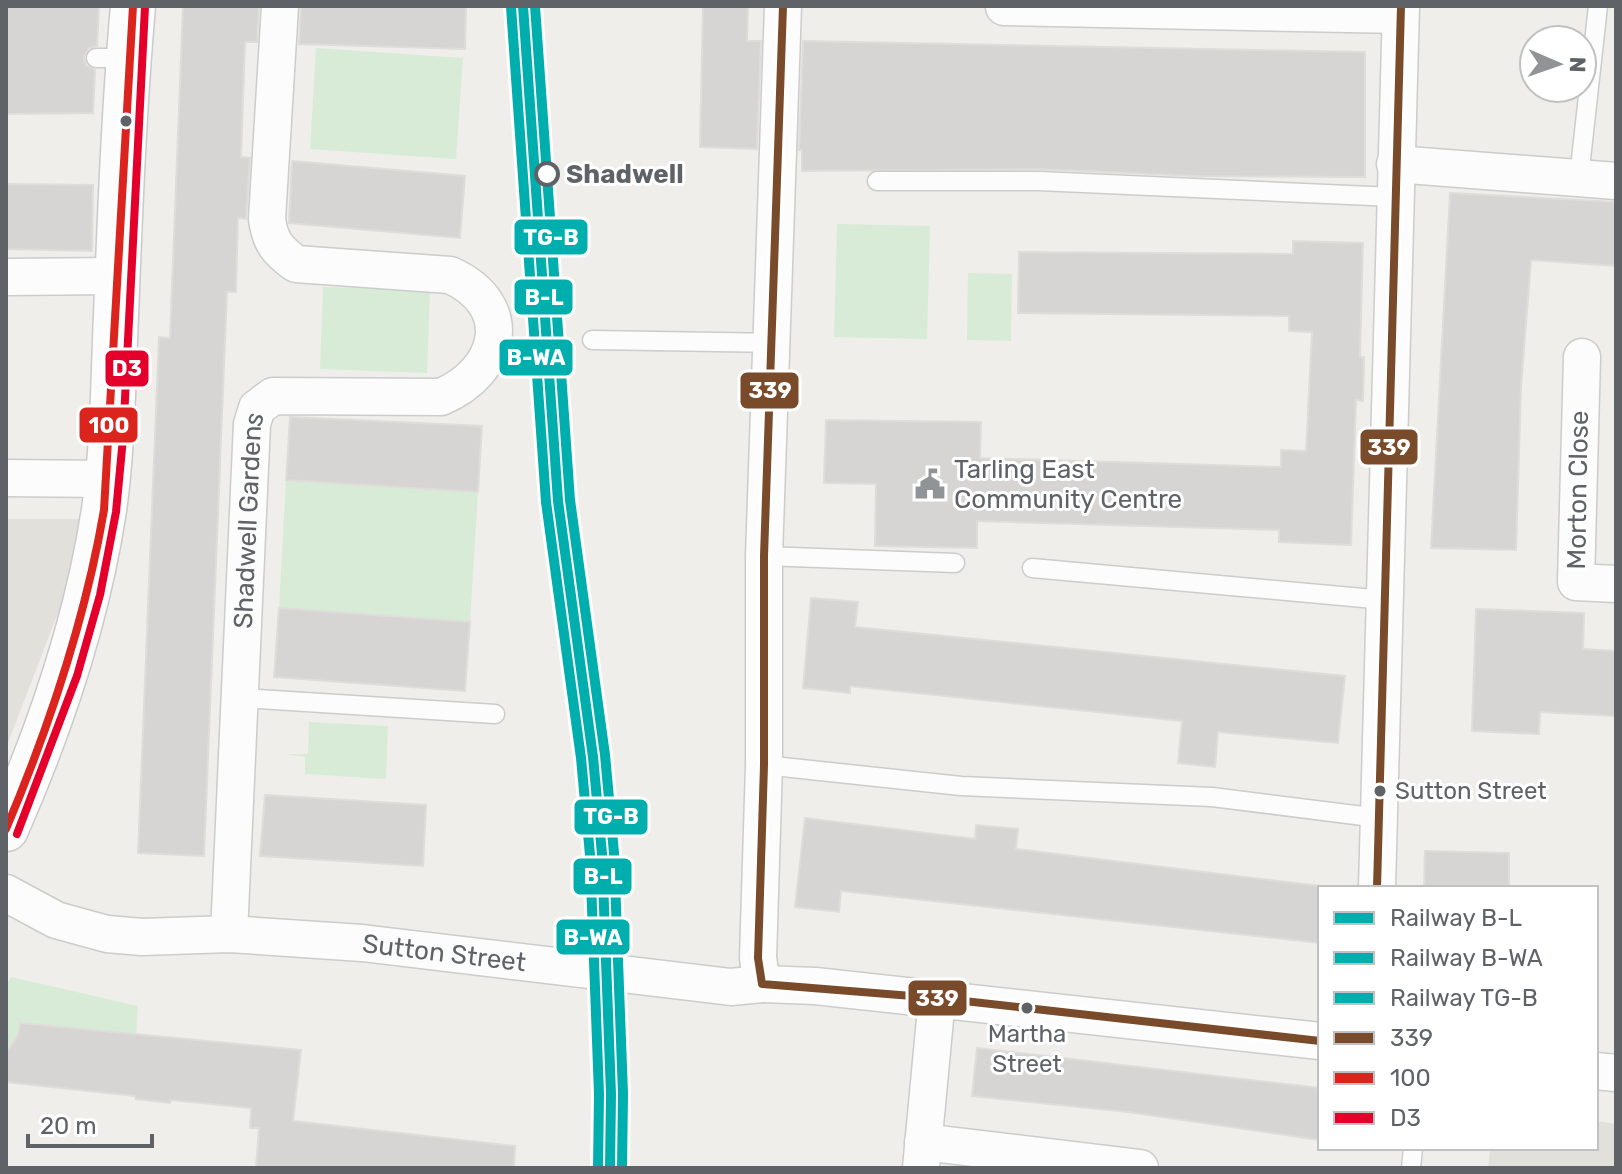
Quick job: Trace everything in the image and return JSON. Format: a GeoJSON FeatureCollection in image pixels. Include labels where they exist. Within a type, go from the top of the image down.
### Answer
{"type":"FeatureCollection","features":[{"type":"Feature","properties":{"kind":"main road"},"geometry":{"type":"LineString","coordinates":[[6,829],[37,759],[74,647],[97,551],[107,479],[118,276],[112,58],[133,6]]}},
{"type":"Feature","properties":{"kind":"street","name":"Shadwell Gardens"},"geometry":{"type":"LineString","coordinates":[[229,934],[252,424],[257,408],[273,396],[441,397],[477,376],[494,345],[490,312],[480,295],[466,282],[450,275],[296,264],[280,253],[270,239],[267,219],[280,6]]}},
{"type":"Feature","properties":{"kind":"street"},"geometry":{"type":"LineString","coordinates":[[762,984],[758,958],[764,765],[764,556],[783,6]]}},
{"type":"Feature","properties":{"kind":"street"},"geometry":{"type":"LineString","coordinates":[[1004,7],[1401,10],[1377,886]]}},
{"type":"Feature","properties":{"kind":"street"},"geometry":{"type":"LineString","coordinates":[[1395,180],[1579,177],[1616,181]]}},
{"type":"Feature","properties":{"kind":"street"},"geometry":{"type":"LineString","coordinates":[[6,277],[118,276]]}},
{"type":"Feature","properties":{"kind":"street","name":"Morton Close"},"geometry":{"type":"LineString","coordinates":[[1582,357],[1576,582],[1616,584]]}},
{"type":"Feature","properties":{"kind":"street"},"geometry":{"type":"LineString","coordinates":[[6,478],[107,479]]}},
{"type":"Feature","properties":{"kind":"street","name":"Sutton Street"},"geometry":{"type":"LineString","coordinates":[[6,893],[56,920],[107,934],[142,937],[229,934],[362,943],[731,987],[762,984],[937,998],[1318,1041]]}},
{"type":"Feature","properties":{"kind":"street"},"geometry":{"type":"LineString","coordinates":[[937,998],[922,1155],[1140,1168]]}},
{"type":"Feature","properties":{"kind":"lane"},"geometry":{"type":"LineString","coordinates":[[1579,177],[1598,6]]}},
{"type":"Feature","properties":{"kind":"lane"},"geometry":{"type":"LineString","coordinates":[[877,181],[1395,180]]}},
{"type":"Feature","properties":{"kind":"lane"},"geometry":{"type":"LineString","coordinates":[[592,340],[772,343]]}},
{"type":"Feature","properties":{"kind":"lane"},"geometry":{"type":"LineString","coordinates":[[764,556],[955,563]]}},
{"type":"Feature","properties":{"kind":"lane"},"geometry":{"type":"LineString","coordinates":[[1032,568],[1385,600]]}},
{"type":"Feature","properties":{"kind":"lane"},"geometry":{"type":"LineString","coordinates":[[241,698],[495,714]]}},
{"type":"Feature","properties":{"kind":"lane"},"geometry":{"type":"LineString","coordinates":[[764,765],[961,786],[1212,797],[1379,818]]}},
{"type":"Feature","properties":{"kind":"shaded area"},"geometry":{"type":"Polygon","coordinates":[[[6,519],[88,519],[66,592],[6,748],[6,519]]]}},
{"type":"Feature","properties":{"kind":"shaded area"},"geometry":{"type":"Polygon","coordinates":[[[1598,1121],[1616,1124],[1616,1168],[1488,1168],[1490,1150],[1598,1150],[1598,1121]]]}},
{"type":"Feature","properties":{"kind":"green space"},"geometry":{"type":"Polygon","coordinates":[[[316,48],[463,58],[456,159],[310,149],[316,48]]]}},
{"type":"Feature","properties":{"kind":"green space"},"geometry":{"type":"Polygon","coordinates":[[[837,224],[930,226],[927,339],[834,337],[837,224]]]}},
{"type":"Feature","properties":{"kind":"green space"},"geometry":{"type":"Polygon","coordinates":[[[968,273],[1012,274],[1011,341],[967,340],[968,273]]]}},
{"type":"Feature","properties":{"kind":"green space"},"geometry":{"type":"Polygon","coordinates":[[[323,287],[430,290],[427,373],[320,369],[323,287]]]}},
{"type":"Feature","properties":{"kind":"green space"},"geometry":{"type":"Polygon","coordinates":[[[286,480],[478,492],[470,622],[279,608],[286,480]]]}},
{"type":"Feature","properties":{"kind":"green space"},"geometry":{"type":"Polygon","coordinates":[[[309,722],[388,726],[386,779],[305,774],[305,757],[285,754],[308,754],[309,722]]]}},
{"type":"Feature","properties":{"kind":"green space"},"geometry":{"type":"Polygon","coordinates":[[[11,977],[138,1006],[136,1034],[21,1023],[18,1035],[6,1051],[6,986],[11,977]]]}},
{"type":"Feature","properties":{"kind":"building"},"geometry":{"type":"Polygon","coordinates":[[[6,6],[99,6],[97,46],[89,48],[84,57],[86,65],[95,70],[93,113],[6,114],[6,6]]]}},
{"type":"Feature","properties":{"kind":"building"},"geometry":{"type":"Polygon","coordinates":[[[183,6],[259,6],[257,42],[245,42],[241,157],[250,158],[246,219],[238,218],[236,292],[227,292],[204,856],[138,853],[159,337],[170,338],[183,6]]]}},
{"type":"Feature","properties":{"kind":"building"},"geometry":{"type":"Polygon","coordinates":[[[301,6],[466,6],[465,49],[299,44],[301,6]]]}},
{"type":"Feature","properties":{"kind":"building"},"geometry":{"type":"Polygon","coordinates":[[[703,6],[748,6],[747,41],[761,41],[757,149],[700,147],[703,6]]]}},
{"type":"Feature","properties":{"kind":"building"},"geometry":{"type":"Polygon","coordinates":[[[803,41],[1365,52],[1365,177],[1197,176],[1039,169],[802,171],[802,150],[799,150],[803,41]]]}},
{"type":"Feature","properties":{"kind":"building"},"geometry":{"type":"Polygon","coordinates":[[[292,161],[465,176],[460,238],[289,223],[292,161]]]}},
{"type":"Feature","properties":{"kind":"building"},"geometry":{"type":"Polygon","coordinates":[[[6,184],[93,185],[92,251],[6,249],[6,184]]]}},
{"type":"Feature","properties":{"kind":"building"},"geometry":{"type":"Polygon","coordinates":[[[1450,193],[1616,202],[1616,266],[1531,260],[1521,387],[1516,550],[1431,548],[1450,193]]]}},
{"type":"Feature","properties":{"kind":"building"},"geometry":{"type":"Polygon","coordinates":[[[1293,241],[1363,243],[1360,357],[1364,357],[1363,401],[1356,400],[1351,545],[1279,542],[1279,530],[977,521],[977,548],[875,546],[876,484],[824,483],[826,420],[981,422],[980,458],[1281,467],[1281,450],[1306,451],[1312,332],[1289,331],[1289,316],[1018,313],[1019,252],[1293,254],[1293,241]]]}},
{"type":"Feature","properties":{"kind":"building"},"geometry":{"type":"Polygon","coordinates":[[[290,417],[482,426],[478,492],[286,480],[290,417]]]}},
{"type":"Feature","properties":{"kind":"building"},"geometry":{"type":"Polygon","coordinates":[[[811,598],[858,602],[855,627],[1345,676],[1338,743],[1218,732],[1215,767],[1178,763],[1182,721],[850,686],[850,693],[803,688],[811,598]]]}},
{"type":"Feature","properties":{"kind":"building"},"geometry":{"type":"Polygon","coordinates":[[[279,608],[470,622],[465,691],[274,677],[279,608]]]}},
{"type":"Feature","properties":{"kind":"building"},"geometry":{"type":"Polygon","coordinates":[[[1476,609],[1584,613],[1583,649],[1616,651],[1616,716],[1540,712],[1539,734],[1472,731],[1476,609]]]}},
{"type":"Feature","properties":{"kind":"building"},"geometry":{"type":"Polygon","coordinates":[[[265,795],[426,805],[423,866],[260,856],[265,795]]]}},
{"type":"Feature","properties":{"kind":"building"},"geometry":{"type":"Polygon","coordinates":[[[805,818],[975,839],[976,825],[1018,829],[1016,849],[1320,886],[1318,943],[841,891],[839,912],[795,907],[805,818]]]}},
{"type":"Feature","properties":{"kind":"building"},"geometry":{"type":"Polygon","coordinates":[[[1425,851],[1509,853],[1509,886],[1424,886],[1425,851]]]}},
{"type":"Feature","properties":{"kind":"building"},"geometry":{"type":"Polygon","coordinates":[[[20,1023],[301,1050],[293,1121],[515,1146],[514,1168],[256,1168],[259,1128],[250,1128],[251,1108],[171,1100],[170,1103],[136,1099],[135,1096],[6,1082],[6,1053],[18,1035],[20,1023]]]}},
{"type":"Feature","properties":{"kind":"building"},"geometry":{"type":"Polygon","coordinates":[[[977,1048],[1318,1088],[1318,1140],[1128,1112],[972,1096],[977,1048]]]}},
{"type":"Feature","properties":{"kind":"rail line","name":"B-L"},"geometry":{"type":"LineString","coordinates":[[523,6],[558,501],[593,757],[602,854],[611,1094],[610,1168]]}},
{"type":"Feature","properties":{"kind":"rail line","name":"TG-B"},"geometry":{"type":"LineString","coordinates":[[535,6],[570,500],[605,755],[614,853],[623,1094],[622,1168]]}},
{"type":"Feature","properties":{"kind":"rail line","name":"B-WA"},"geometry":{"type":"LineString","coordinates":[[511,7],[546,502],[581,758],[590,855],[599,1094],[598,1168]]}},
{"type":"Feature","properties":{"kind":"transit line","name":"100"},"geometry":{"type":"LineString","coordinates":[[6,829],[64,672],[87,592],[104,510],[133,6]]}},
{"type":"Feature","properties":{"kind":"transit line","name":"339"},"geometry":{"type":"LineString","coordinates":[[783,6],[764,556],[764,765],[758,958],[762,984],[937,998],[1318,1041]]}},
{"type":"Feature","properties":{"kind":"transit line","name":"339"},"geometry":{"type":"LineString","coordinates":[[1377,886],[1401,6]]}},
{"type":"Feature","properties":{"kind":"transit line","name":"D3"},"geometry":{"type":"LineString","coordinates":[[17,834],[77,676],[100,595],[116,512],[123,438],[145,7]]}},
{"type":"Feature","properties":{"kind":"place","name":"Shadwell"},"geometry":{"type":"Point","coordinates":[547,174]}},
{"type":"Feature","properties":{"kind":"place","name":"Tarling East Community Centre"},"geometry":{"type":"Point","coordinates":[930,484]}},
{"type":"Feature","properties":{"kind":"place","name":"Sutton Street"},"geometry":{"type":"Point","coordinates":[1380,791]}},
{"type":"Feature","properties":{"kind":"place","name":"Martha Street"},"geometry":{"type":"Point","coordinates":[1027,1008]}}]}
